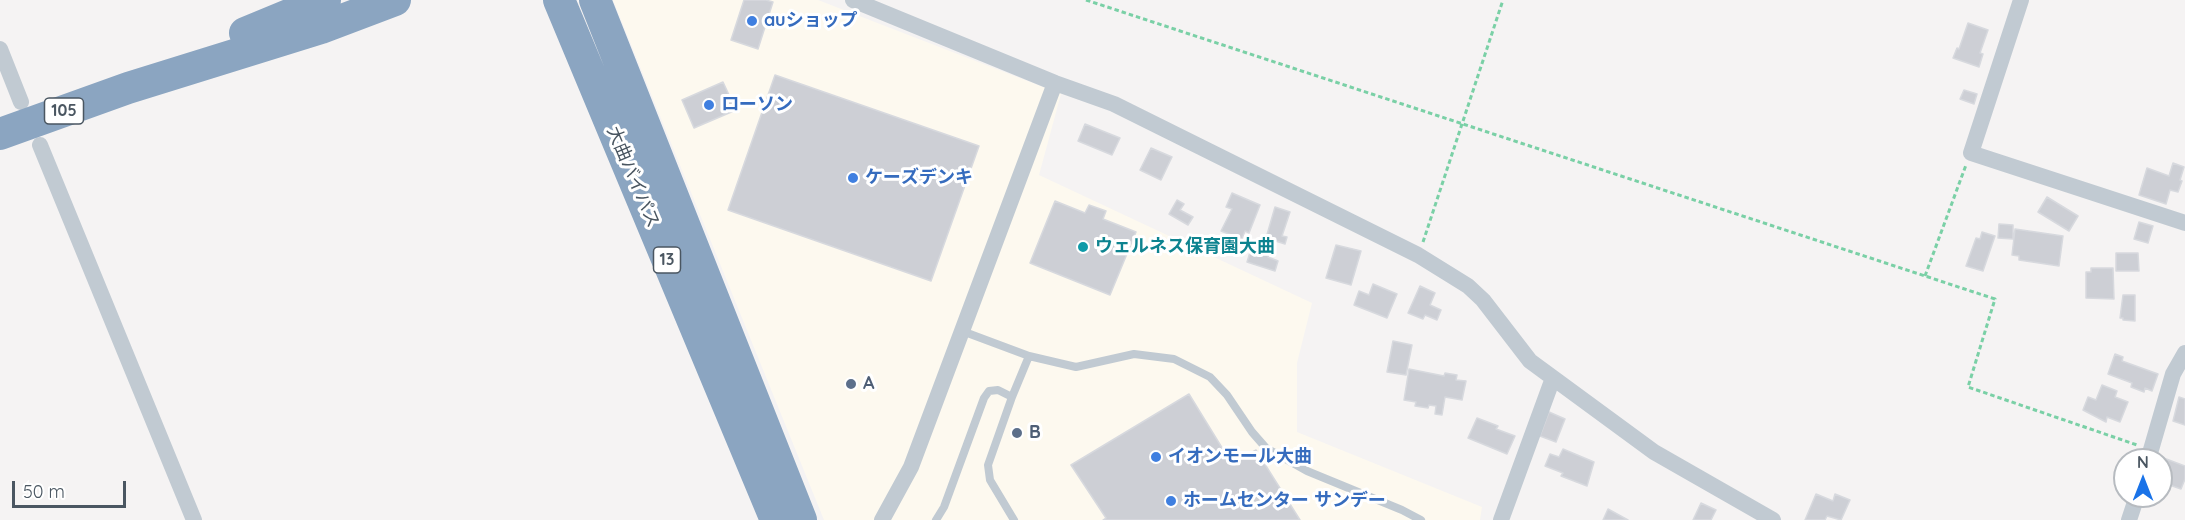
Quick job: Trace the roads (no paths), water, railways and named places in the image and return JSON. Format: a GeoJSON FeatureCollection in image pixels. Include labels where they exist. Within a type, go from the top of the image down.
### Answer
{"type":"FeatureCollection","features":[{"type":"Feature","properties":{"kind":"highway"},"geometry":{"type":"LineString","coordinates":[[128,88],[243,34],[325,0]]}},
{"type":"Feature","properties":{"kind":"highway"},"geometry":{"type":"LineString","coordinates":[[128,88],[321,28],[395,0]]}},
{"type":"Feature","properties":{"kind":"highway","name":"大曲バイパス"},"geometry":{"type":"LineString","coordinates":[[559,0],[776,520]]}},
{"type":"Feature","properties":{"kind":"highway","name":"大曲バイパス"},"geometry":{"type":"LineString","coordinates":[[595,0],[801,520]]}},
{"type":"Feature","properties":{"kind":"highway","name":"105"},"geometry":{"type":"LineString","coordinates":[[0,134],[128,88]]}},
{"type":"Feature","properties":{"kind":"street"},"geometry":{"type":"LineString","coordinates":[[853,0],[1055,83],[1114,104],[1418,255],[1468,286],[1483,300],[1530,361],[1654,452],[1773,520]]}},
{"type":"Feature","properties":{"kind":"street"},"geometry":{"type":"LineString","coordinates":[[2021,0],[1971,153],[2185,223]]}},
{"type":"Feature","properties":{"kind":"street"},"geometry":{"type":"LineString","coordinates":[[0,49],[21,102]]}},
{"type":"Feature","properties":{"kind":"street"},"geometry":{"type":"LineString","coordinates":[[882,520],[911,467],[1055,83]]}},
{"type":"Feature","properties":{"kind":"street"},"geometry":{"type":"LineString","coordinates":[[40,145],[194,520]]}},
{"type":"Feature","properties":{"kind":"street"},"geometry":{"type":"LineString","coordinates":[[2151,448],[2173,374],[2185,354]]}},
{"type":"Feature","properties":{"kind":"street"},"geometry":{"type":"LineString","coordinates":[[1501,520],[1553,378]]}},
{"type":"Feature","properties":{"kind":"lane"},"geometry":{"type":"LineString","coordinates":[[963,331],[1029,356],[1076,367],[1134,354],[1174,359],[1210,377],[1227,395],[1251,432],[1266,448],[1307,471],[1421,520]]}},
{"type":"Feature","properties":{"kind":"lane"},"geometry":{"type":"LineString","coordinates":[[1014,520],[990,480],[988,465],[1029,356]]}},
{"type":"Feature","properties":{"kind":"lane"},"geometry":{"type":"LineString","coordinates":[[936,520],[944,507],[984,398],[989,391],[998,390],[1012,397]]}},
{"type":"Feature","properties":{"kind":"place","name":"auショップ"},"geometry":{"type":"Point","coordinates":[752,21]}},
{"type":"Feature","properties":{"kind":"place","name":"ローソン"},"geometry":{"type":"Point","coordinates":[709,105]}},
{"type":"Feature","properties":{"kind":"place","name":"ケーズデンキ"},"geometry":{"type":"Point","coordinates":[853,178]}},
{"type":"Feature","properties":{"kind":"place","name":"ウェルネス保育園大曲"},"geometry":{"type":"Point","coordinates":[1083,247]}},
{"type":"Feature","properties":{"kind":"place","name":"A"},"geometry":{"type":"Point","coordinates":[851,384]}},
{"type":"Feature","properties":{"kind":"place","name":"B"},"geometry":{"type":"Point","coordinates":[1017,433]}},
{"type":"Feature","properties":{"kind":"place","name":"イオンモール大曲"},"geometry":{"type":"Point","coordinates":[1156,457]}},
{"type":"Feature","properties":{"kind":"place","name":"ホームセンター サンデー"},"geometry":{"type":"Point","coordinates":[1171,501]}}]}
